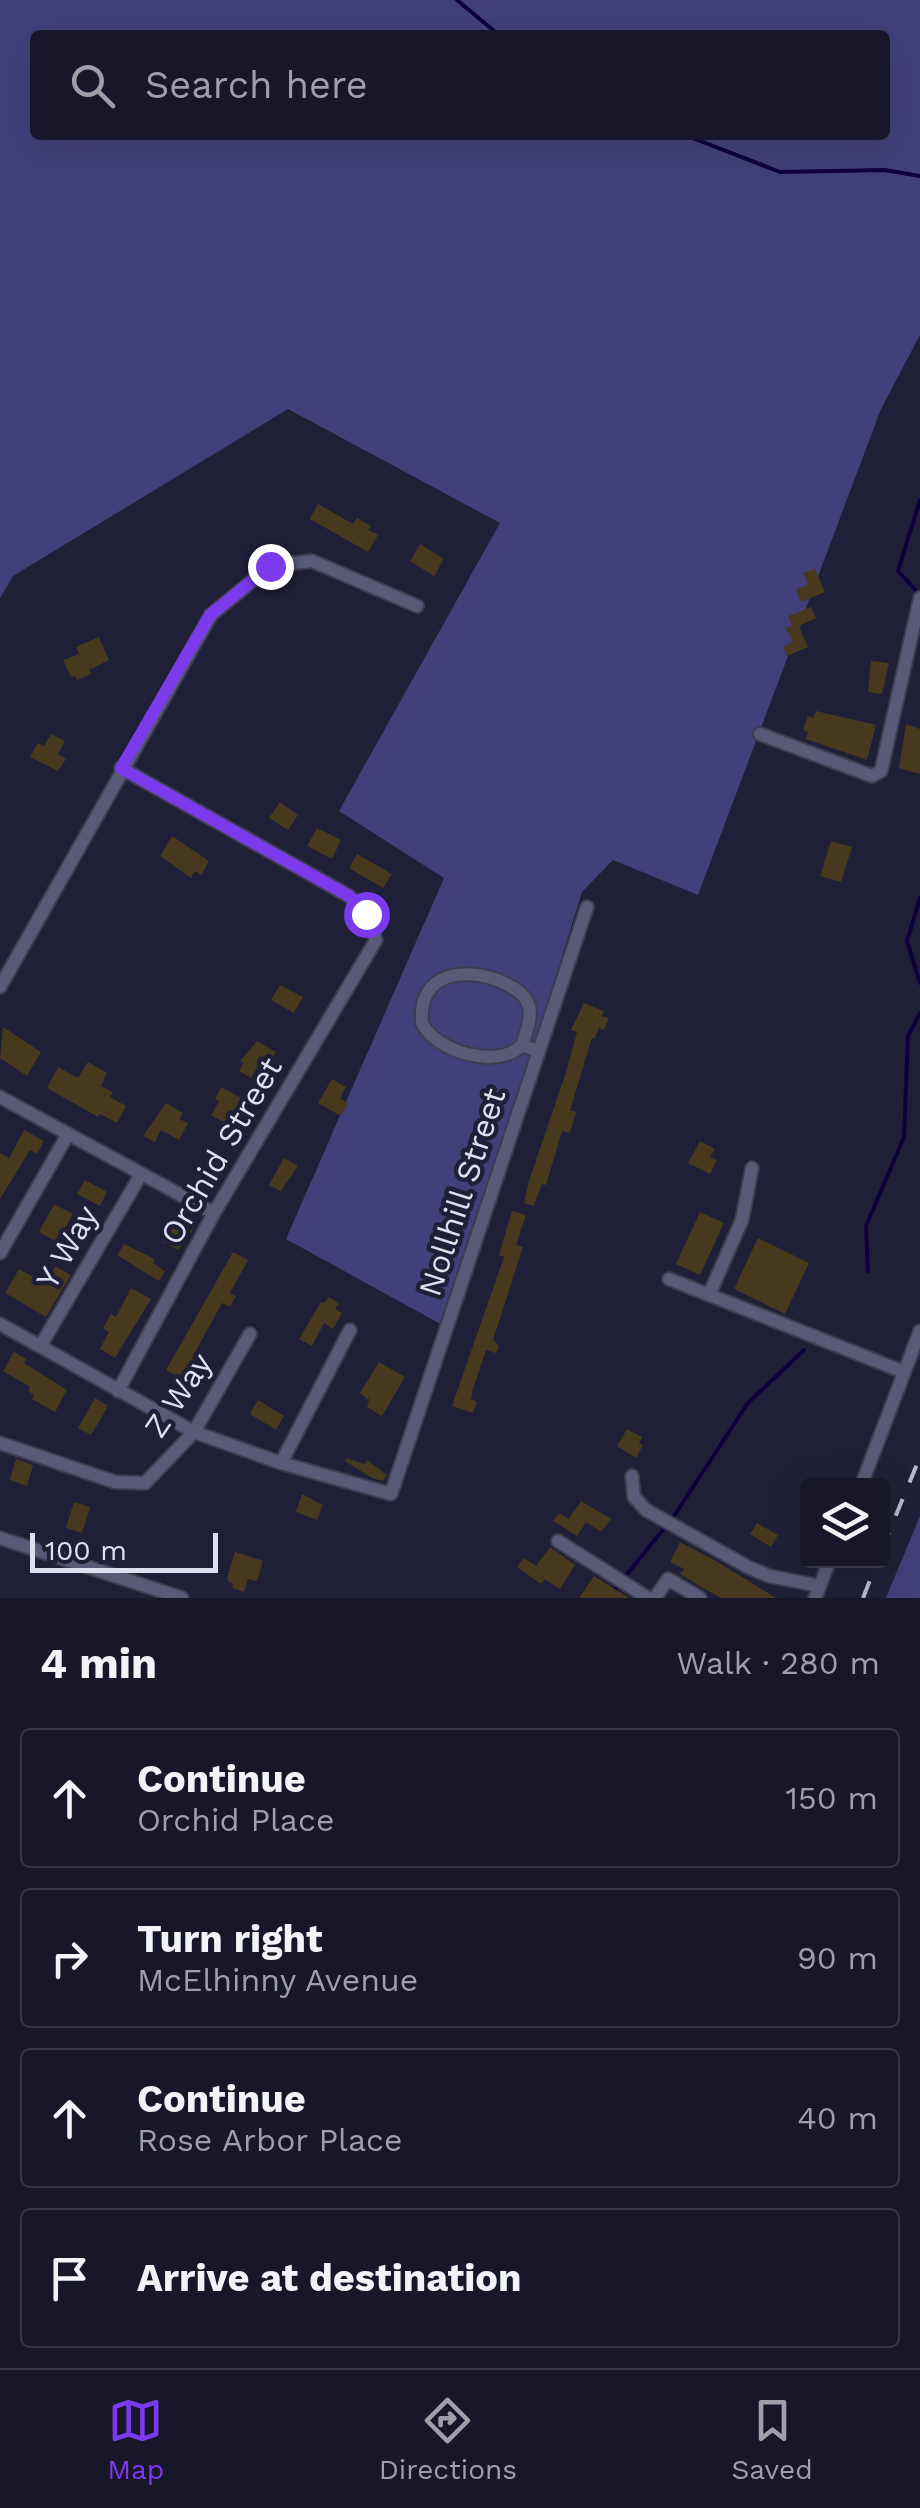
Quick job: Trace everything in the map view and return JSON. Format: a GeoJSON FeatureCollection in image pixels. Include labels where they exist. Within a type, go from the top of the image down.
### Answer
{"type":"FeatureCollection","features":[{"type":"Feature","properties":{"kind":"street"},"geometry":{"type":"LineString","coordinates":[[0,987],[210,615],[270,566],[312,561],[417,606]]}},
{"type":"Feature","properties":{"kind":"street"},"geometry":{"type":"LineString","coordinates":[[760,734],[872,776],[881,771],[920,598]]}},
{"type":"Feature","properties":{"kind":"street","name":"Orchid Street"},"geometry":{"type":"LineString","coordinates":[[118,1391],[214,1213],[376,940],[366,914],[349,896],[121,768]]}},
{"type":"Feature","properties":{"kind":"street","name":"Nollhill Street"},"geometry":{"type":"LineString","coordinates":[[280,1463],[391,1494],[587,907]]}},
{"type":"Feature","properties":{"kind":"street"},"geometry":{"type":"LineString","coordinates":[[463,973],[514,988],[530,1010],[522,1044],[511,1054],[492,1058],[435,1040],[422,1023],[427,995],[444,977],[463,973]]}},
{"type":"Feature","properties":{"kind":"street"},"geometry":{"type":"LineString","coordinates":[[522,1044],[538,1050]]}},
{"type":"Feature","properties":{"kind":"street"},"geometry":{"type":"LineString","coordinates":[[0,1097],[214,1213]]}},
{"type":"Feature","properties":{"kind":"street"},"geometry":{"type":"LineString","coordinates":[[0,1253],[67,1136]]}},
{"type":"Feature","properties":{"kind":"street"},"geometry":{"type":"LineString","coordinates":[[709,1294],[742,1220],[752,1168]]}},
{"type":"Feature","properties":{"kind":"street","name":"Y Way"},"geometry":{"type":"LineString","coordinates":[[41,1345],[140,1176]]}},
{"type":"Feature","properties":{"kind":"street"},"geometry":{"type":"LineString","coordinates":[[669,1279],[904,1372]]}},
{"type":"Feature","properties":{"kind":"street"},"geometry":{"type":"LineString","coordinates":[[0,1324],[194,1432],[280,1463],[350,1330]]}},
{"type":"Feature","properties":{"kind":"street"},"geometry":{"type":"LineString","coordinates":[[864,1478],[920,1331]]}},
{"type":"Feature","properties":{"kind":"street","name":"Z Way"},"geometry":{"type":"LineString","coordinates":[[0,1443],[115,1482],[145,1482],[194,1432],[250,1334]]}},
{"type":"Feature","properties":{"kind":"street"},"geometry":{"type":"LineString","coordinates":[[632,1476],[634,1497],[658,1517],[770,1576],[817,1592],[827,1568]]}},
{"type":"Feature","properties":{"kind":"street"},"geometry":{"type":"LineString","coordinates":[[0,1538],[182,1598]]}},
{"type":"Feature","properties":{"kind":"street"},"geometry":{"type":"LineString","coordinates":[[558,1541],[652,1598],[668,1579],[700,1598]]}},
{"type":"Feature","properties":{"kind":"shaded area"},"geometry":{"type":"Polygon","coordinates":[[[0,0],[920,0],[920,335],[881,409],[698,895],[613,860],[582,892],[446,1327],[286,1239],[444,878],[339,811],[500,523],[288,409],[13,576],[0,598],[0,0]]]}},
{"type":"Feature","properties":{"kind":"shaded area"},"geometry":{"type":"Polygon","coordinates":[[[920,1516],[920,1598],[886,1598],[920,1516]]]}},
{"type":"Feature","properties":{"kind":"building"},"geometry":{"type":"Polygon","coordinates":[[[318,504],[353,524],[357,518],[371,526],[368,530],[378,535],[368,552],[310,519],[318,504]]]}},
{"type":"Feature","properties":{"kind":"building"},"geometry":{"type":"Polygon","coordinates":[[[420,544],[444,559],[434,576],[410,561],[420,544]]]}},
{"type":"Feature","properties":{"kind":"building"},"geometry":{"type":"Polygon","coordinates":[[[815,569],[825,592],[801,602],[796,590],[808,584],[803,573],[815,569]]]}},
{"type":"Feature","properties":{"kind":"building"},"geometry":{"type":"Polygon","coordinates":[[[811,607],[816,618],[799,626],[808,647],[787,656],[783,647],[793,642],[786,628],[792,625],[788,616],[811,607]]]}},
{"type":"Feature","properties":{"kind":"building"},"geometry":{"type":"Polygon","coordinates":[[[99,637],[109,660],[89,670],[91,674],[77,680],[71,677],[63,660],[79,654],[76,647],[99,637]]]}},
{"type":"Feature","properties":{"kind":"building"},"geometry":{"type":"Polygon","coordinates":[[[871,661],[889,663],[882,694],[868,692],[871,661]]]}},
{"type":"Feature","properties":{"kind":"building"},"geometry":{"type":"Polygon","coordinates":[[[816,711],[876,725],[867,760],[806,739],[808,732],[803,730],[808,716],[813,718],[816,711]]]}},
{"type":"Feature","properties":{"kind":"building"},"geometry":{"type":"Polygon","coordinates":[[[906,724],[920,729],[920,774],[899,768],[906,724]]]}},
{"type":"Feature","properties":{"kind":"building"},"geometry":{"type":"Polygon","coordinates":[[[51,734],[65,741],[58,754],[66,759],[58,771],[30,757],[38,743],[44,746],[51,734]]]}},
{"type":"Feature","properties":{"kind":"building"},"geometry":{"type":"Polygon","coordinates":[[[280,802],[298,815],[288,830],[269,818],[280,802]]]}},
{"type":"Feature","properties":{"kind":"building"},"geometry":{"type":"Polygon","coordinates":[[[317,828],[341,840],[332,859],[307,846],[317,828]]]}},
{"type":"Feature","properties":{"kind":"building"},"geometry":{"type":"Polygon","coordinates":[[[172,836],[209,861],[201,875],[195,871],[191,878],[160,856],[172,836]]]}},
{"type":"Feature","properties":{"kind":"building"},"geometry":{"type":"Polygon","coordinates":[[[831,841],[852,847],[841,882],[820,876],[831,841]]]}},
{"type":"Feature","properties":{"kind":"building"},"geometry":{"type":"Polygon","coordinates":[[[357,854],[392,874],[383,888],[349,868],[357,854]]]}},
{"type":"Feature","properties":{"kind":"building"},"geometry":{"type":"Polygon","coordinates":[[[280,985],[303,997],[294,1013],[271,1000],[280,985]]]}},
{"type":"Feature","properties":{"kind":"building"},"geometry":{"type":"Polygon","coordinates":[[[584,1003],[604,1011],[602,1016],[609,1018],[604,1030],[599,1028],[592,1038],[570,1110],[576,1112],[570,1133],[562,1131],[546,1185],[542,1184],[534,1206],[524,1203],[529,1181],[566,1072],[577,1032],[571,1030],[584,1003]]]}},
{"type":"Feature","properties":{"kind":"building"},"geometry":{"type":"Polygon","coordinates":[[[3,1027],[41,1052],[27,1076],[0,1058],[3,1027]]]}},
{"type":"Feature","properties":{"kind":"building"},"geometry":{"type":"Polygon","coordinates":[[[257,1041],[276,1052],[267,1068],[259,1064],[251,1078],[239,1071],[243,1063],[240,1061],[257,1041]]]}},
{"type":"Feature","properties":{"kind":"building"},"geometry":{"type":"Polygon","coordinates":[[[88,1062],[107,1073],[101,1086],[126,1106],[117,1123],[100,1114],[98,1117],[47,1088],[58,1067],[78,1078],[88,1062]]]}},
{"type":"Feature","properties":{"kind":"building"},"geometry":{"type":"Polygon","coordinates":[[[332,1079],[346,1087],[340,1098],[348,1103],[341,1116],[318,1103],[332,1079]]]}},
{"type":"Feature","properties":{"kind":"building"},"geometry":{"type":"Polygon","coordinates":[[[221,1087],[243,1099],[232,1127],[211,1115],[219,1102],[215,1099],[221,1087]]]}},
{"type":"Feature","properties":{"kind":"building"},"geometry":{"type":"Polygon","coordinates":[[[166,1103],[183,1113],[179,1119],[188,1123],[179,1140],[161,1130],[155,1142],[143,1136],[166,1103]]]}},
{"type":"Feature","properties":{"kind":"building"},"geometry":{"type":"Polygon","coordinates":[[[24,1130],[44,1141],[37,1154],[30,1150],[0,1199],[0,1153],[9,1158],[24,1130]]]}},
{"type":"Feature","properties":{"kind":"building"},"geometry":{"type":"Polygon","coordinates":[[[700,1141],[715,1149],[710,1157],[717,1160],[710,1174],[688,1163],[700,1141]]]}},
{"type":"Feature","properties":{"kind":"building"},"geometry":{"type":"Polygon","coordinates":[[[212,1154],[228,1164],[216,1185],[200,1176],[212,1154]]]}},
{"type":"Feature","properties":{"kind":"building"},"geometry":{"type":"Polygon","coordinates":[[[284,1158],[298,1166],[281,1191],[269,1185],[284,1158]]]}},
{"type":"Feature","properties":{"kind":"building"},"geometry":{"type":"Polygon","coordinates":[[[85,1180],[107,1192],[100,1206],[77,1194],[85,1180]]]}},
{"type":"Feature","properties":{"kind":"building"},"geometry":{"type":"Polygon","coordinates":[[[54,1204],[73,1214],[55,1241],[39,1232],[54,1204]]]}},
{"type":"Feature","properties":{"kind":"building"},"geometry":{"type":"Polygon","coordinates":[[[512,1211],[526,1215],[516,1245],[523,1247],[493,1340],[499,1346],[496,1353],[486,1350],[473,1389],[471,1399],[477,1402],[473,1413],[452,1406],[504,1257],[499,1255],[512,1211]]]}},
{"type":"Feature","properties":{"kind":"building"},"geometry":{"type":"Polygon","coordinates":[[[700,1212],[724,1223],[700,1275],[676,1264],[700,1212]]]}},
{"type":"Feature","properties":{"kind":"building"},"geometry":{"type":"Polygon","coordinates":[[[174,1221],[192,1231],[178,1250],[163,1242],[174,1221]]]}},
{"type":"Feature","properties":{"kind":"building"},"geometry":{"type":"Polygon","coordinates":[[[758,1238],[809,1263],[785,1314],[734,1289],[758,1238]]]}},
{"type":"Feature","properties":{"kind":"building"},"geometry":{"type":"Polygon","coordinates":[[[124,1244],[155,1259],[153,1263],[165,1271],[159,1281],[117,1255],[124,1244]]]}},
{"type":"Feature","properties":{"kind":"building"},"geometry":{"type":"Polygon","coordinates":[[[233,1252],[248,1260],[230,1293],[236,1296],[230,1307],[222,1303],[192,1358],[199,1362],[188,1382],[166,1370],[233,1252]]]}},
{"type":"Feature","properties":{"kind":"building"},"geometry":{"type":"Polygon","coordinates":[[[55,1266],[71,1275],[46,1317],[5,1293],[19,1269],[46,1284],[55,1266]]]}},
{"type":"Feature","properties":{"kind":"building"},"geometry":{"type":"Polygon","coordinates":[[[131,1288],[151,1299],[115,1358],[100,1349],[109,1332],[103,1328],[111,1314],[116,1317],[131,1288]]]}},
{"type":"Feature","properties":{"kind":"building"},"geometry":{"type":"Polygon","coordinates":[[[329,1297],[339,1304],[335,1309],[342,1313],[333,1329],[324,1323],[312,1346],[299,1339],[321,1302],[329,1297]]]}},
{"type":"Feature","properties":{"kind":"building"},"geometry":{"type":"Polygon","coordinates":[[[14,1352],[26,1359],[24,1363],[67,1390],[55,1412],[32,1399],[30,1387],[3,1371],[14,1352]]]}},
{"type":"Feature","properties":{"kind":"building"},"geometry":{"type":"Polygon","coordinates":[[[379,1362],[405,1377],[382,1416],[367,1407],[370,1397],[368,1400],[360,1393],[379,1362]]]}},
{"type":"Feature","properties":{"kind":"building"},"geometry":{"type":"Polygon","coordinates":[[[95,1398],[108,1406],[91,1435],[78,1428],[95,1398]]]}},
{"type":"Feature","properties":{"kind":"building"},"geometry":{"type":"Polygon","coordinates":[[[258,1400],[284,1416],[276,1430],[250,1414],[258,1400]]]}},
{"type":"Feature","properties":{"kind":"building"},"geometry":{"type":"Polygon","coordinates":[[[627,1429],[642,1437],[639,1443],[643,1445],[636,1458],[617,1446],[627,1429]]]}},
{"type":"Feature","properties":{"kind":"building"},"geometry":{"type":"Polygon","coordinates":[[[346,1458],[365,1464],[367,1460],[387,1475],[383,1481],[372,1478],[346,1458]]]}},
{"type":"Feature","properties":{"kind":"building"},"geometry":{"type":"Polygon","coordinates":[[[16,1459],[33,1465],[27,1486],[10,1480],[16,1459]]]}},
{"type":"Feature","properties":{"kind":"building"},"geometry":{"type":"Polygon","coordinates":[[[302,1494],[323,1505],[317,1520],[296,1512],[302,1494]]]}},
{"type":"Feature","properties":{"kind":"building"},"geometry":{"type":"Polygon","coordinates":[[[581,1501],[611,1519],[601,1532],[586,1522],[577,1536],[553,1521],[559,1513],[569,1519],[581,1501]]]}},
{"type":"Feature","properties":{"kind":"building"},"geometry":{"type":"Polygon","coordinates":[[[74,1502],[90,1507],[82,1533],[66,1528],[74,1502]]]}},
{"type":"Feature","properties":{"kind":"building"},"geometry":{"type":"Polygon","coordinates":[[[757,1523],[778,1535],[771,1547],[750,1534],[757,1523]]]}},
{"type":"Feature","properties":{"kind":"building"},"geometry":{"type":"Polygon","coordinates":[[[680,1542],[776,1598],[721,1598],[701,1587],[680,1574],[684,1569],[670,1562],[680,1542]]]}},
{"type":"Feature","properties":{"kind":"building"},"geometry":{"type":"Polygon","coordinates":[[[550,1547],[575,1565],[560,1589],[545,1579],[541,1584],[517,1567],[524,1558],[536,1566],[550,1547]]]}},
{"type":"Feature","properties":{"kind":"building"},"geometry":{"type":"Polygon","coordinates":[[[235,1552],[263,1561],[257,1581],[248,1579],[244,1592],[232,1588],[227,1577],[235,1552]]]}},
{"type":"Feature","properties":{"kind":"building"},"geometry":{"type":"Polygon","coordinates":[[[594,1576],[629,1598],[579,1598],[594,1576]]]}},
{"type":"Feature","properties":{"kind":"waterway"},"geometry":{"type":"LineString","coordinates":[[457,0],[493,30]]}},
{"type":"Feature","properties":{"kind":"waterway"},"geometry":{"type":"LineString","coordinates":[[698,140],[780,172],[885,170],[920,176]]}},
{"type":"Feature","properties":{"kind":"waterway"},"geometry":{"type":"LineString","coordinates":[[920,500],[898,571],[920,595]]}},
{"type":"Feature","properties":{"kind":"waterway"},"geometry":{"type":"LineString","coordinates":[[920,898],[907,941],[920,983]]}},
{"type":"Feature","properties":{"kind":"waterway"},"geometry":{"type":"LineString","coordinates":[[868,1271],[866,1226],[904,1137],[908,1036],[920,1013]]}},
{"type":"Feature","properties":{"kind":"waterway"},"geometry":{"type":"LineString","coordinates":[[608,1598],[674,1516],[748,1403],[804,1350]]}},
{"type":"Feature","properties":{"kind":"railway"},"geometry":{"type":"LineString","coordinates":[[890,1530],[920,1457]]}},
{"type":"Feature","properties":{"kind":"railway"},"geometry":{"type":"LineString","coordinates":[[863,1598],[875,1568]]}},
{"type":"Feature","properties":{"kind":"route"},"geometry":{"type":"LineString","coordinates":[[270,566],[210,615],[121,768],[349,896],[366,914]]}}]}
